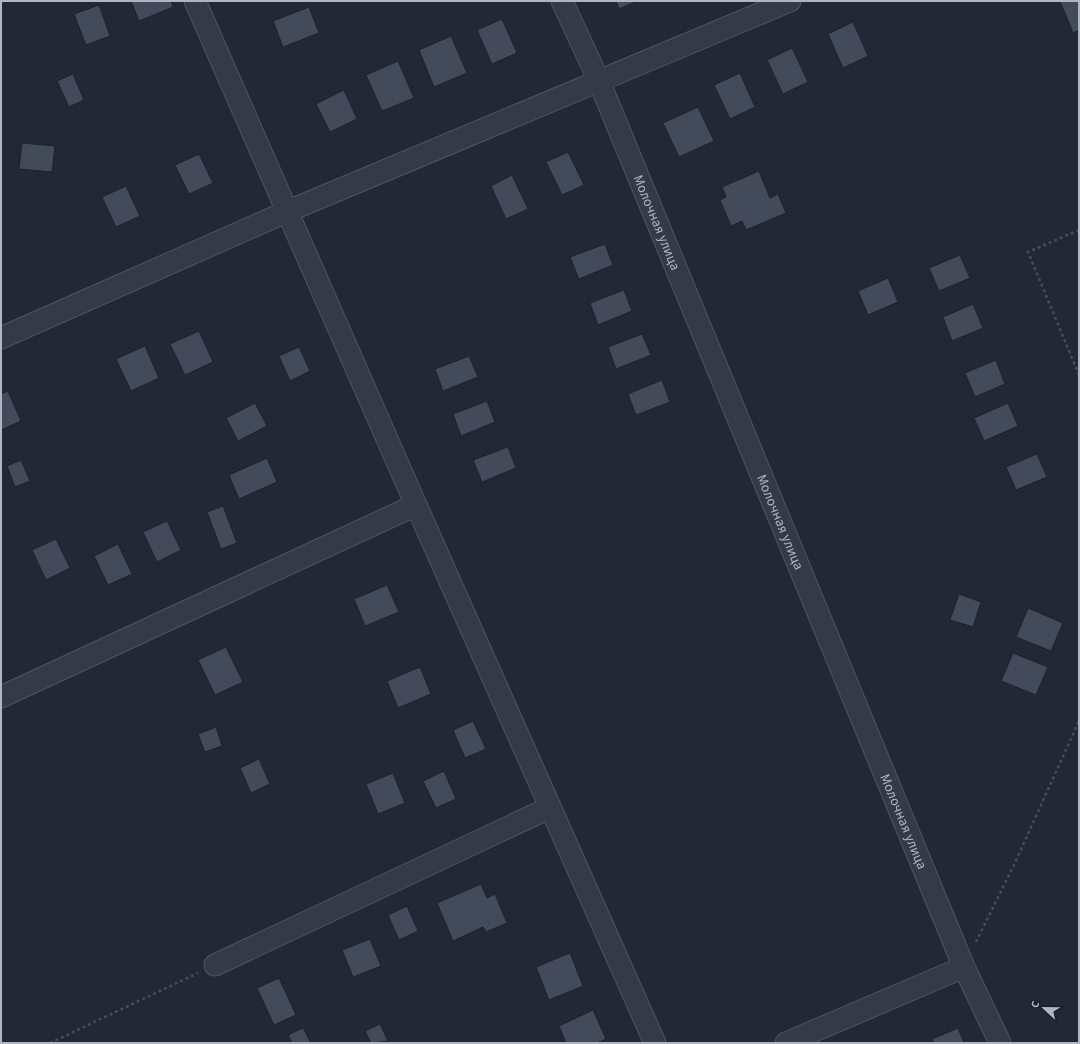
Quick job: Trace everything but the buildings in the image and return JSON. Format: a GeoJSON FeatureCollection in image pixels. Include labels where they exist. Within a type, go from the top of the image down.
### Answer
{"type":"FeatureCollection","features":[{"type":"Feature","properties":{"kind":"street"},"geometry":{"type":"LineString","coordinates":[[196,1],[286,212],[549,808],[655,1043]]}},
{"type":"Feature","properties":{"kind":"street","name":"Молочная улица"},"geometry":{"type":"LineString","coordinates":[[562,1],[599,81],[964,967],[1000,1043]]}},
{"type":"Feature","properties":{"kind":"street"},"geometry":{"type":"LineString","coordinates":[[1,338],[286,212],[790,1]]}},
{"type":"Feature","properties":{"kind":"street"},"geometry":{"type":"LineString","coordinates":[[1,697],[416,505]]}},
{"type":"Feature","properties":{"kind":"street"},"geometry":{"type":"LineString","coordinates":[[215,965],[549,808]]}},
{"type":"Feature","properties":{"kind":"street"},"geometry":{"type":"LineString","coordinates":[[786,1043],[964,967]]}},
{"type":"Feature","properties":{"kind":"path"},"geometry":{"type":"LineString","coordinates":[[1079,230],[1028,252],[1079,375]]}},
{"type":"Feature","properties":{"kind":"path"},"geometry":{"type":"LineString","coordinates":[[964,967],[1013,867],[1079,721]]}},
{"type":"Feature","properties":{"kind":"path"},"geometry":{"type":"LineString","coordinates":[[50,1043],[215,965]]}}]}
